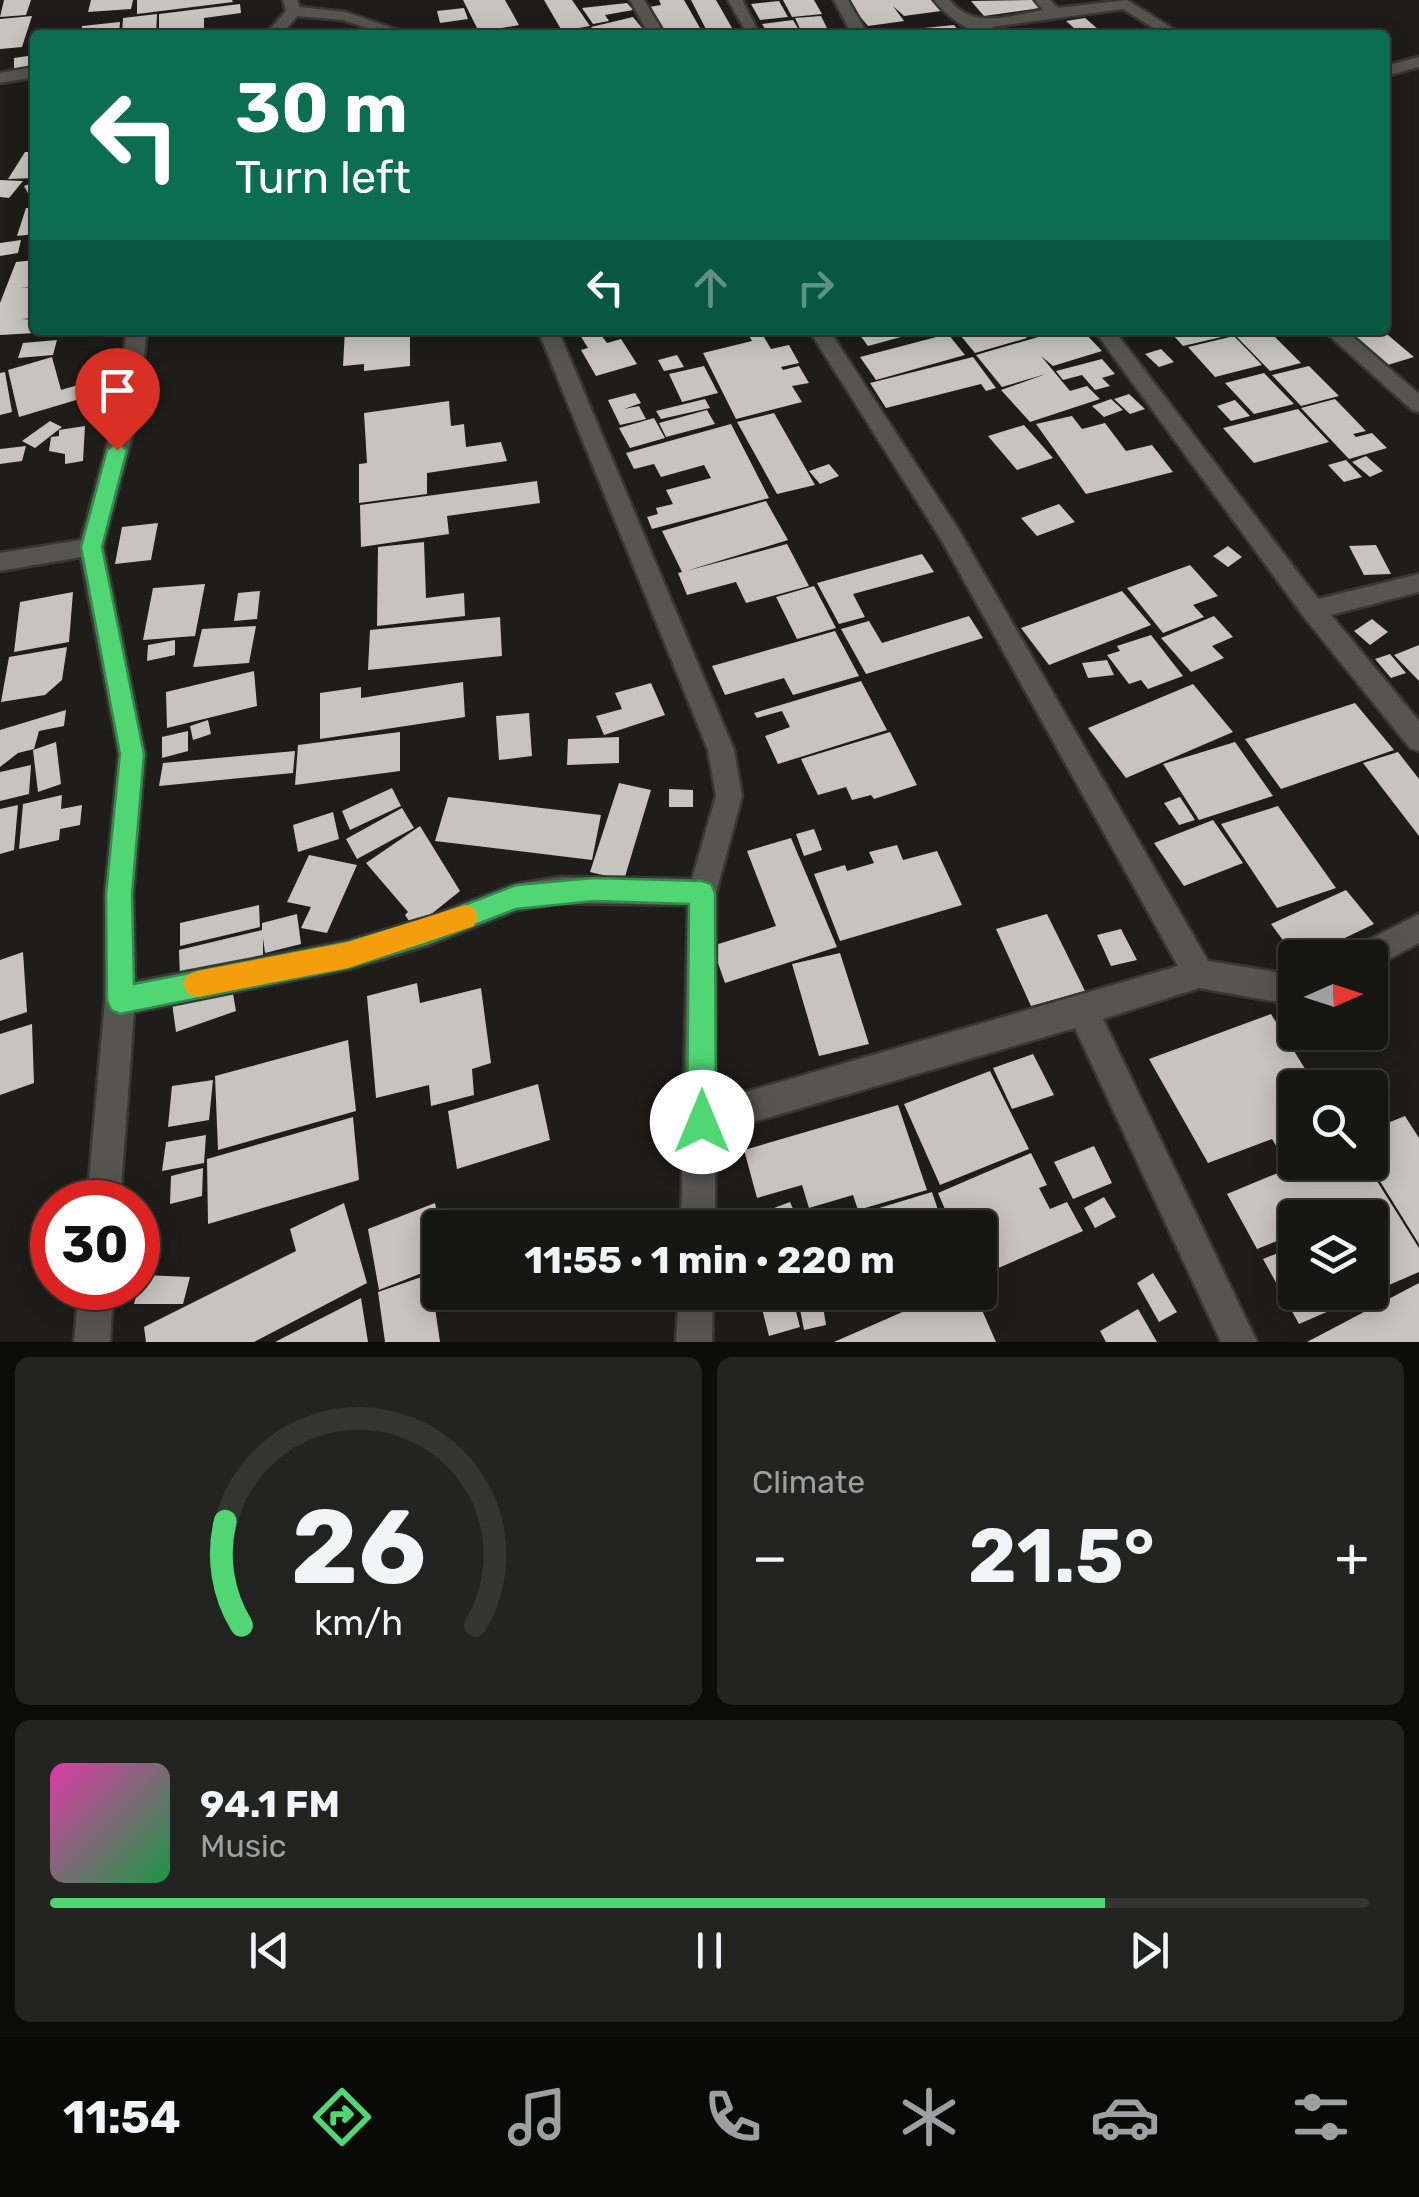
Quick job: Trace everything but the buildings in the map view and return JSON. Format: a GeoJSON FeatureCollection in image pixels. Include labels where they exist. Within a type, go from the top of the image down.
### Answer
{"type":"FeatureCollection","features":[{"type":"Feature","properties":{"kind":"street"},"geometry":{"type":"LineString","coordinates":[[637,0],[654,30]]}},
{"type":"Feature","properties":{"kind":"street"},"geometry":{"type":"LineString","coordinates":[[734,0],[752,30]]}},
{"type":"Feature","properties":{"kind":"street"},"geometry":{"type":"LineString","coordinates":[[841,0],[857,30]]}},
{"type":"Feature","properties":{"kind":"street"},"geometry":{"type":"LineString","coordinates":[[940,0],[952,13],[986,30]]}},
{"type":"Feature","properties":{"kind":"street"},"geometry":{"type":"LineString","coordinates":[[1042,0],[1054,13]]}},
{"type":"Feature","properties":{"kind":"street"},"geometry":{"type":"LineString","coordinates":[[976,25],[1126,4],[1167,30]]}},
{"type":"Feature","properties":{"kind":"street"},"geometry":{"type":"LineString","coordinates":[[277,30],[292,5],[389,30]]}},
{"type":"Feature","properties":{"kind":"street"},"geometry":{"type":"LineString","coordinates":[[1390,70],[1419,62]]}},
{"type":"Feature","properties":{"kind":"street"},"geometry":{"type":"LineString","coordinates":[[0,78],[30,73]]}},
{"type":"Feature","properties":{"kind":"street"},"geometry":{"type":"LineString","coordinates":[[105,1180],[120,1000],[119,894],[132,754],[91,547],[126,417],[135,335]]}},
{"type":"Feature","properties":{"kind":"street"},"geometry":{"type":"LineString","coordinates":[[550,335],[721,750],[729,796],[702,893],[699,1210]]}},
{"type":"Feature","properties":{"kind":"street"},"geometry":{"type":"LineString","coordinates":[[823,335],[950,535],[1199,974]]}},
{"type":"Feature","properties":{"kind":"street"},"geometry":{"type":"LineString","coordinates":[[1108,335],[1313,610],[1419,740]]}},
{"type":"Feature","properties":{"kind":"street"},"geometry":{"type":"LineString","coordinates":[[1338,335],[1419,405]]}},
{"type":"Feature","properties":{"kind":"street"},"geometry":{"type":"LineString","coordinates":[[0,562],[91,547]]}},
{"type":"Feature","properties":{"kind":"street"},"geometry":{"type":"LineString","coordinates":[[1313,610],[1419,583]]}},
{"type":"Feature","properties":{"kind":"street"},"geometry":{"type":"LineString","coordinates":[[120,1000],[348,955],[428,931],[516,897],[612,889],[702,893]]}},
{"type":"Feature","properties":{"kind":"street"},"geometry":{"type":"LineString","coordinates":[[1388,945],[1418,930]]}},
{"type":"Feature","properties":{"kind":"street"},"geometry":{"type":"LineString","coordinates":[[702,1122],[1199,974],[1278,987]]}},
{"type":"Feature","properties":{"kind":"street"},"geometry":{"type":"LineString","coordinates":[[1082,1011],[1238,1342]]}},
{"type":"Feature","properties":{"kind":"street"},"geometry":{"type":"LineString","coordinates":[[92,1342],[94,1310]]}},
{"type":"Feature","properties":{"kind":"street"},"geometry":{"type":"LineString","coordinates":[[694,1342],[695,1310]]}},
{"type":"Feature","properties":{"kind":"slow traffic"},"geometry":{"type":"LineString","coordinates":[[197,984],[348,955],[465,917]]}},
{"type":"Feature","properties":{"kind":"route"},"geometry":{"type":"LineString","coordinates":[[117,450],[91,547],[132,754],[119,894],[120,1000],[348,955],[428,931],[516,897],[560,890],[702,893],[702,1122]]}}]}
